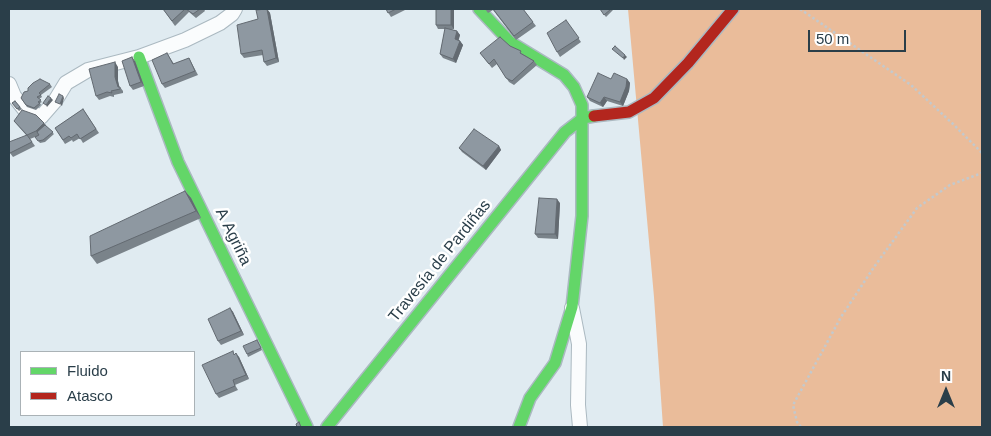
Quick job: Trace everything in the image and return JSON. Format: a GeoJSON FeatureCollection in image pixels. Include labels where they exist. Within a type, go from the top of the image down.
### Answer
{"type":"FeatureCollection","features":[{"type":"Feature","properties":{"kind":"street"},"geometry":{"type":"LineString","coordinates":[[9,84],[14,96],[26,110],[41,117],[55,101],[66,83],[88,70],[139,57],[185,40],[220,23],[232,14],[235,9]]}},
{"type":"Feature","properties":{"kind":"street"},"geometry":{"type":"LineString","coordinates":[[479,9],[510,42],[564,76],[574,87],[582,104],[582,216],[572,307],[555,363],[530,398],[519,427]]}},
{"type":"Feature","properties":{"kind":"street"},"geometry":{"type":"LineString","coordinates":[[583,118],[629,112],[654,98],[688,63],[733,9]]}},
{"type":"Feature","properties":{"kind":"street","name":"A Agriña"},"geometry":{"type":"LineString","coordinates":[[139,57],[178,162],[307,427]]}},
{"type":"Feature","properties":{"kind":"street","name":"Travesía de Pardiñas"},"geometry":{"type":"LineString","coordinates":[[327,427],[558,139],[570,126],[583,118]]}},
{"type":"Feature","properties":{"kind":"street"},"geometry":{"type":"LineString","coordinates":[[572,307],[579,344],[578,405],[580,427]]}},
{"type":"Feature","properties":{"kind":"path"},"geometry":{"type":"LineString","coordinates":[[800,9],[911,85],[982,153]]}},
{"type":"Feature","properties":{"kind":"path"},"geometry":{"type":"LineString","coordinates":[[801,427],[797,422],[793,405],[841,317],[874,266],[917,208],[950,185],[982,173]]}},
{"type":"Feature","properties":{"kind":"shaded area"},"geometry":{"type":"Polygon","coordinates":[[[628,9],[982,9],[982,427],[663,427],[654,297],[628,9]]]}},
{"type":"Feature","properties":{"kind":"building"},"geometry":{"type":"Polygon","coordinates":[[[163,9],[185,9],[172,21],[163,9]]]}},
{"type":"Feature","properties":{"kind":"building"},"geometry":{"type":"Polygon","coordinates":[[[186,9],[200,9],[193,14],[186,9]]]}},
{"type":"Feature","properties":{"kind":"building"},"geometry":{"type":"Polygon","coordinates":[[[267,9],[276,58],[264,62],[262,50],[241,54],[237,25],[258,19],[256,10],[267,9]]]}},
{"type":"Feature","properties":{"kind":"building"},"geometry":{"type":"Polygon","coordinates":[[[386,9],[396,9],[388,13],[386,9]]]}},
{"type":"Feature","properties":{"kind":"building"},"geometry":{"type":"Polygon","coordinates":[[[436,9],[451,9],[451,25],[436,25],[436,9]]]}},
{"type":"Feature","properties":{"kind":"building"},"geometry":{"type":"Polygon","coordinates":[[[493,9],[523,9],[533,22],[514,36],[493,9]]]}},
{"type":"Feature","properties":{"kind":"building"},"geometry":{"type":"Polygon","coordinates":[[[600,9],[611,9],[604,15],[600,9]]]}},
{"type":"Feature","properties":{"kind":"building"},"geometry":{"type":"Polygon","coordinates":[[[566,20],[579,38],[557,52],[547,33],[566,20]]]}},
{"type":"Feature","properties":{"kind":"building"},"geometry":{"type":"Polygon","coordinates":[[[445,28],[457,31],[455,39],[460,41],[453,59],[440,54],[445,28]]]}},
{"type":"Feature","properties":{"kind":"building"},"geometry":{"type":"Polygon","coordinates":[[[500,37],[510,46],[521,51],[520,53],[534,61],[512,81],[506,78],[494,59],[489,64],[480,53],[500,37]]]}},
{"type":"Feature","properties":{"kind":"building"},"geometry":{"type":"Polygon","coordinates":[[[615,46],[625,55],[623,58],[612,49],[615,46]]]}},
{"type":"Feature","properties":{"kind":"building"},"geometry":{"type":"Polygon","coordinates":[[[167,53],[173,64],[189,58],[195,71],[162,84],[152,60],[167,53]]]}},
{"type":"Feature","properties":{"kind":"building"},"geometry":{"type":"Polygon","coordinates":[[[132,57],[141,82],[130,86],[122,61],[132,57]]]}},
{"type":"Feature","properties":{"kind":"building"},"geometry":{"type":"Polygon","coordinates":[[[115,62],[115,77],[120,89],[111,91],[112,93],[107,92],[96,96],[89,69],[115,62]]]}},
{"type":"Feature","properties":{"kind":"building"},"geometry":{"type":"Polygon","coordinates":[[[598,73],[611,79],[614,73],[627,79],[620,102],[604,97],[600,103],[587,97],[598,73]]]}},
{"type":"Feature","properties":{"kind":"building"},"geometry":{"type":"Polygon","coordinates":[[[40,79],[50,84],[39,93],[41,95],[37,97],[41,100],[38,102],[40,103],[34,108],[26,105],[21,98],[33,83],[40,79]]]}},
{"type":"Feature","properties":{"kind":"building"},"geometry":{"type":"Polygon","coordinates":[[[59,94],[63,96],[60,104],[55,102],[59,94]]]}},
{"type":"Feature","properties":{"kind":"building"},"geometry":{"type":"Polygon","coordinates":[[[48,96],[51,98],[46,105],[43,103],[48,96]]]}},
{"type":"Feature","properties":{"kind":"building"},"geometry":{"type":"Polygon","coordinates":[[[15,101],[20,107],[17,109],[12,103],[15,101]]]}},
{"type":"Feature","properties":{"kind":"building"},"geometry":{"type":"Polygon","coordinates":[[[83,109],[96,129],[80,139],[77,134],[63,140],[55,128],[83,109]]]}},
{"type":"Feature","properties":{"kind":"building"},"geometry":{"type":"Polygon","coordinates":[[[22,110],[36,115],[44,123],[36,131],[27,135],[14,121],[22,110]]]}},
{"type":"Feature","properties":{"kind":"building"},"geometry":{"type":"Polygon","coordinates":[[[45,125],[53,132],[43,140],[38,141],[35,137],[39,135],[37,132],[45,125]]]}},
{"type":"Feature","properties":{"kind":"building"},"geometry":{"type":"Polygon","coordinates":[[[474,129],[499,146],[483,166],[459,148],[474,129]]]}},
{"type":"Feature","properties":{"kind":"building"},"geometry":{"type":"Polygon","coordinates":[[[27,135],[32,142],[10,153],[9,142],[27,135]]]}},
{"type":"Feature","properties":{"kind":"building"},"geometry":{"type":"Polygon","coordinates":[[[185,191],[196,211],[91,256],[90,236],[185,191]]]}},
{"type":"Feature","properties":{"kind":"building"},"geometry":{"type":"Polygon","coordinates":[[[539,198],[557,199],[555,234],[535,234],[539,198]]]}},
{"type":"Feature","properties":{"kind":"building"},"geometry":{"type":"Polygon","coordinates":[[[230,308],[241,331],[218,341],[208,319],[230,308]]]}},
{"type":"Feature","properties":{"kind":"building"},"geometry":{"type":"Polygon","coordinates":[[[257,340],[261,348],[247,354],[243,346],[257,340]]]}},
{"type":"Feature","properties":{"kind":"building"},"geometry":{"type":"Polygon","coordinates":[[[233,351],[234,355],[236,353],[246,375],[233,380],[235,386],[216,394],[202,365],[233,351]]]}},
{"type":"Feature","properties":{"kind":"traffic: fast"},"geometry":{"type":"LineString","coordinates":[[479,9],[510,42],[564,75],[574,87],[582,105],[582,216],[572,307],[555,363],[530,398],[519,427]]}},
{"type":"Feature","properties":{"kind":"traffic: fast"},"geometry":{"type":"LineString","coordinates":[[139,57],[178,162],[307,427]]}},
{"type":"Feature","properties":{"kind":"traffic: fast"},"geometry":{"type":"LineString","coordinates":[[327,427],[565,132],[583,118],[594,116]]}},
{"type":"Feature","properties":{"kind":"traffic: jam"},"geometry":{"type":"LineString","coordinates":[[594,116],[629,112],[654,98],[688,63],[733,9]]}}]}
